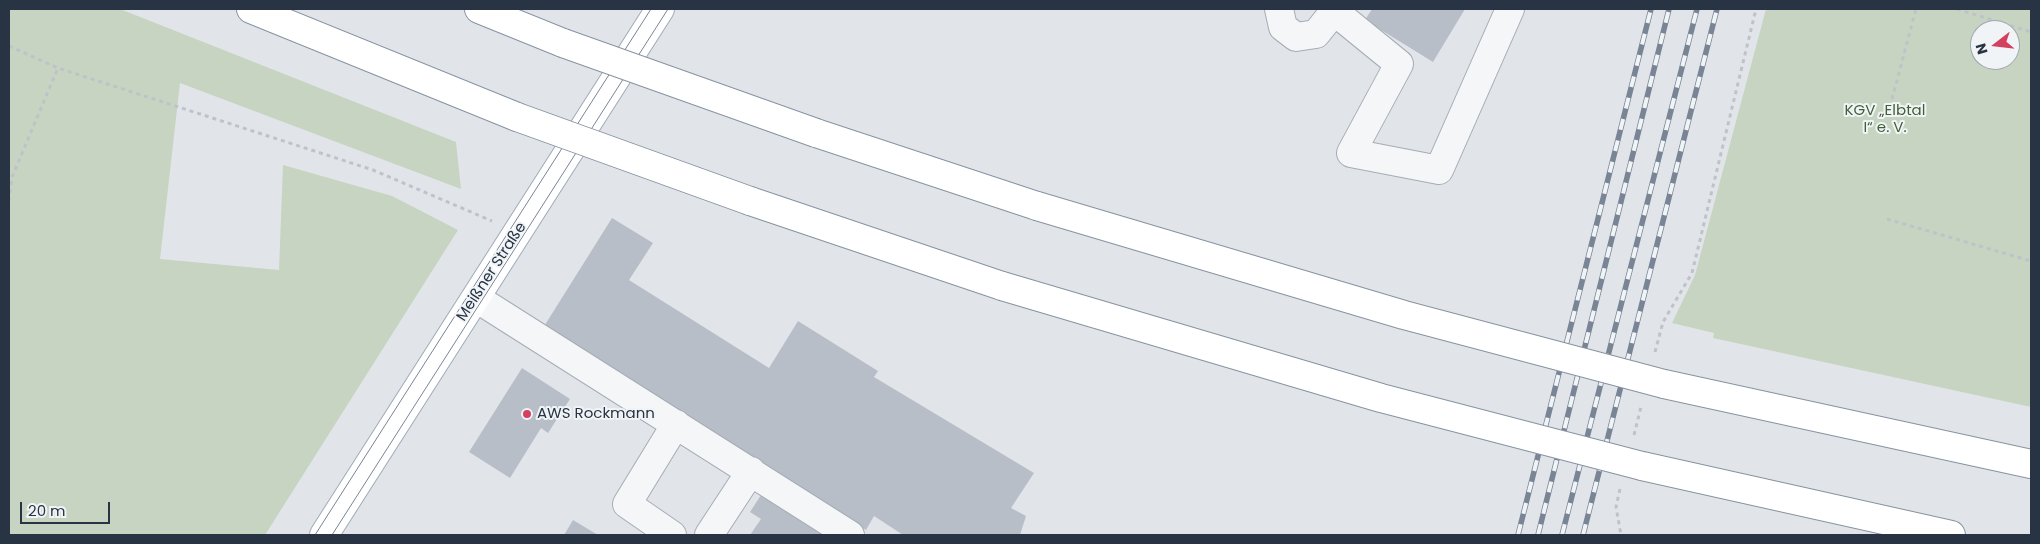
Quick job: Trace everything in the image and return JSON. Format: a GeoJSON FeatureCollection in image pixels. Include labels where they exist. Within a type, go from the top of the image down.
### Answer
{"type":"FeatureCollection","features":[{"type":"Feature","properties":{"kind":"main road"},"geometry":{"type":"LineString","coordinates":[[251,9],[517,117],[750,201],[1002,286],[1381,398],[1632,463],[1951,535]]}},
{"type":"Feature","properties":{"kind":"main road"},"geometry":{"type":"LineString","coordinates":[[479,9],[563,43],[816,133],[1038,206],[1404,315],[1658,372],[2031,464]]}},
{"type":"Feature","properties":{"kind":"main road","name":"Meißner Straße"},"geometry":{"type":"LineString","coordinates":[[324,535],[660,9]]}},
{"type":"Feature","properties":{"kind":"lane"},"geometry":{"type":"LineString","coordinates":[[1279,9],[1283,27],[1296,38],[1316,34],[1335,10],[1399,64],[1351,153],[1439,170],[1510,9]]}},
{"type":"Feature","properties":{"kind":"lane"},"geometry":{"type":"LineString","coordinates":[[476,298],[850,535]]}},
{"type":"Feature","properties":{"kind":"lane"},"geometry":{"type":"LineString","coordinates":[[672,535],[627,504],[676,424]]}},
{"type":"Feature","properties":{"kind":"lane"},"geometry":{"type":"LineString","coordinates":[[709,535],[751,471]]}},
{"type":"Feature","properties":{"kind":"path"},"geometry":{"type":"LineString","coordinates":[[1658,372],[1663,322],[1692,273],[1756,9]]}},
{"type":"Feature","properties":{"kind":"path"},"geometry":{"type":"LineString","coordinates":[[1892,99],[1916,9]]}},
{"type":"Feature","properties":{"kind":"path"},"geometry":{"type":"LineString","coordinates":[[1957,9],[2031,32]]}},
{"type":"Feature","properties":{"kind":"path"},"geometry":{"type":"LineString","coordinates":[[9,46],[58,68],[373,170],[517,233]]}},
{"type":"Feature","properties":{"kind":"path"},"geometry":{"type":"LineString","coordinates":[[9,201],[12,177],[58,68]]}},
{"type":"Feature","properties":{"kind":"path"},"geometry":{"type":"LineString","coordinates":[[1887,219],[2031,261]]}},
{"type":"Feature","properties":{"kind":"path"},"geometry":{"type":"LineString","coordinates":[[1621,535],[1616,507],[1632,463],[1642,406]]}},
{"type":"Feature","properties":{"kind":"green space"},"geometry":{"type":"Polygon","coordinates":[[[9,9],[120,9],[456,142],[461,189],[180,83],[160,259],[279,270],[283,165],[392,196],[458,230],[265,535],[9,535],[9,9]]]}},
{"type":"Feature","properties":{"kind":"green space","name":"KGV „Elbtal I“ e. V."},"geometry":{"type":"Polygon","coordinates":[[[1766,9],[2031,9],[2031,407],[1713,338],[1714,333],[1672,323],[1695,275],[1766,9]]]}},
{"type":"Feature","properties":{"kind":"building"},"geometry":{"type":"Polygon","coordinates":[[[1372,9],[1465,9],[1433,62],[1365,20],[1372,9]]]}},
{"type":"Feature","properties":{"kind":"building"},"geometry":{"type":"Polygon","coordinates":[[[612,218],[653,243],[629,280],[769,368],[798,321],[878,371],[874,377],[1034,473],[1011,508],[1026,516],[1020,535],[903,535],[874,516],[866,530],[543,328],[612,218]]]}},
{"type":"Feature","properties":{"kind":"building","name":"AWS Rockmann"},"geometry":{"type":"Polygon","coordinates":[[[522,368],[570,399],[548,433],[541,428],[510,478],[469,452],[522,368]]]}},
{"type":"Feature","properties":{"kind":"building"},"geometry":{"type":"Polygon","coordinates":[[[761,495],[826,535],[750,535],[761,519],[750,512],[761,495]]]}},
{"type":"Feature","properties":{"kind":"building"},"geometry":{"type":"Polygon","coordinates":[[[573,520],[598,535],[564,535],[573,520]]]}},
{"type":"Feature","properties":{"kind":"tram line"},"geometry":{"type":"LineString","coordinates":[[315,535],[651,9]]}},
{"type":"Feature","properties":{"kind":"tram line"},"geometry":{"type":"LineString","coordinates":[[332,535],[668,9]]}},
{"type":"Feature","properties":{"kind":"railway"},"geometry":{"type":"LineString","coordinates":[[1518,535],[1651,9]]}},
{"type":"Feature","properties":{"kind":"railway"},"geometry":{"type":"LineString","coordinates":[[1538,535],[1669,9]]}},
{"type":"Feature","properties":{"kind":"railway"},"geometry":{"type":"LineString","coordinates":[[1562,535],[1697,9]]}},
{"type":"Feature","properties":{"kind":"railway"},"geometry":{"type":"LineString","coordinates":[[1583,535],[1717,9]]}},
{"type":"Feature","properties":{"kind":"place","name":"AWS Rockmann"},"geometry":{"type":"Point","coordinates":[527,414]}}]}
